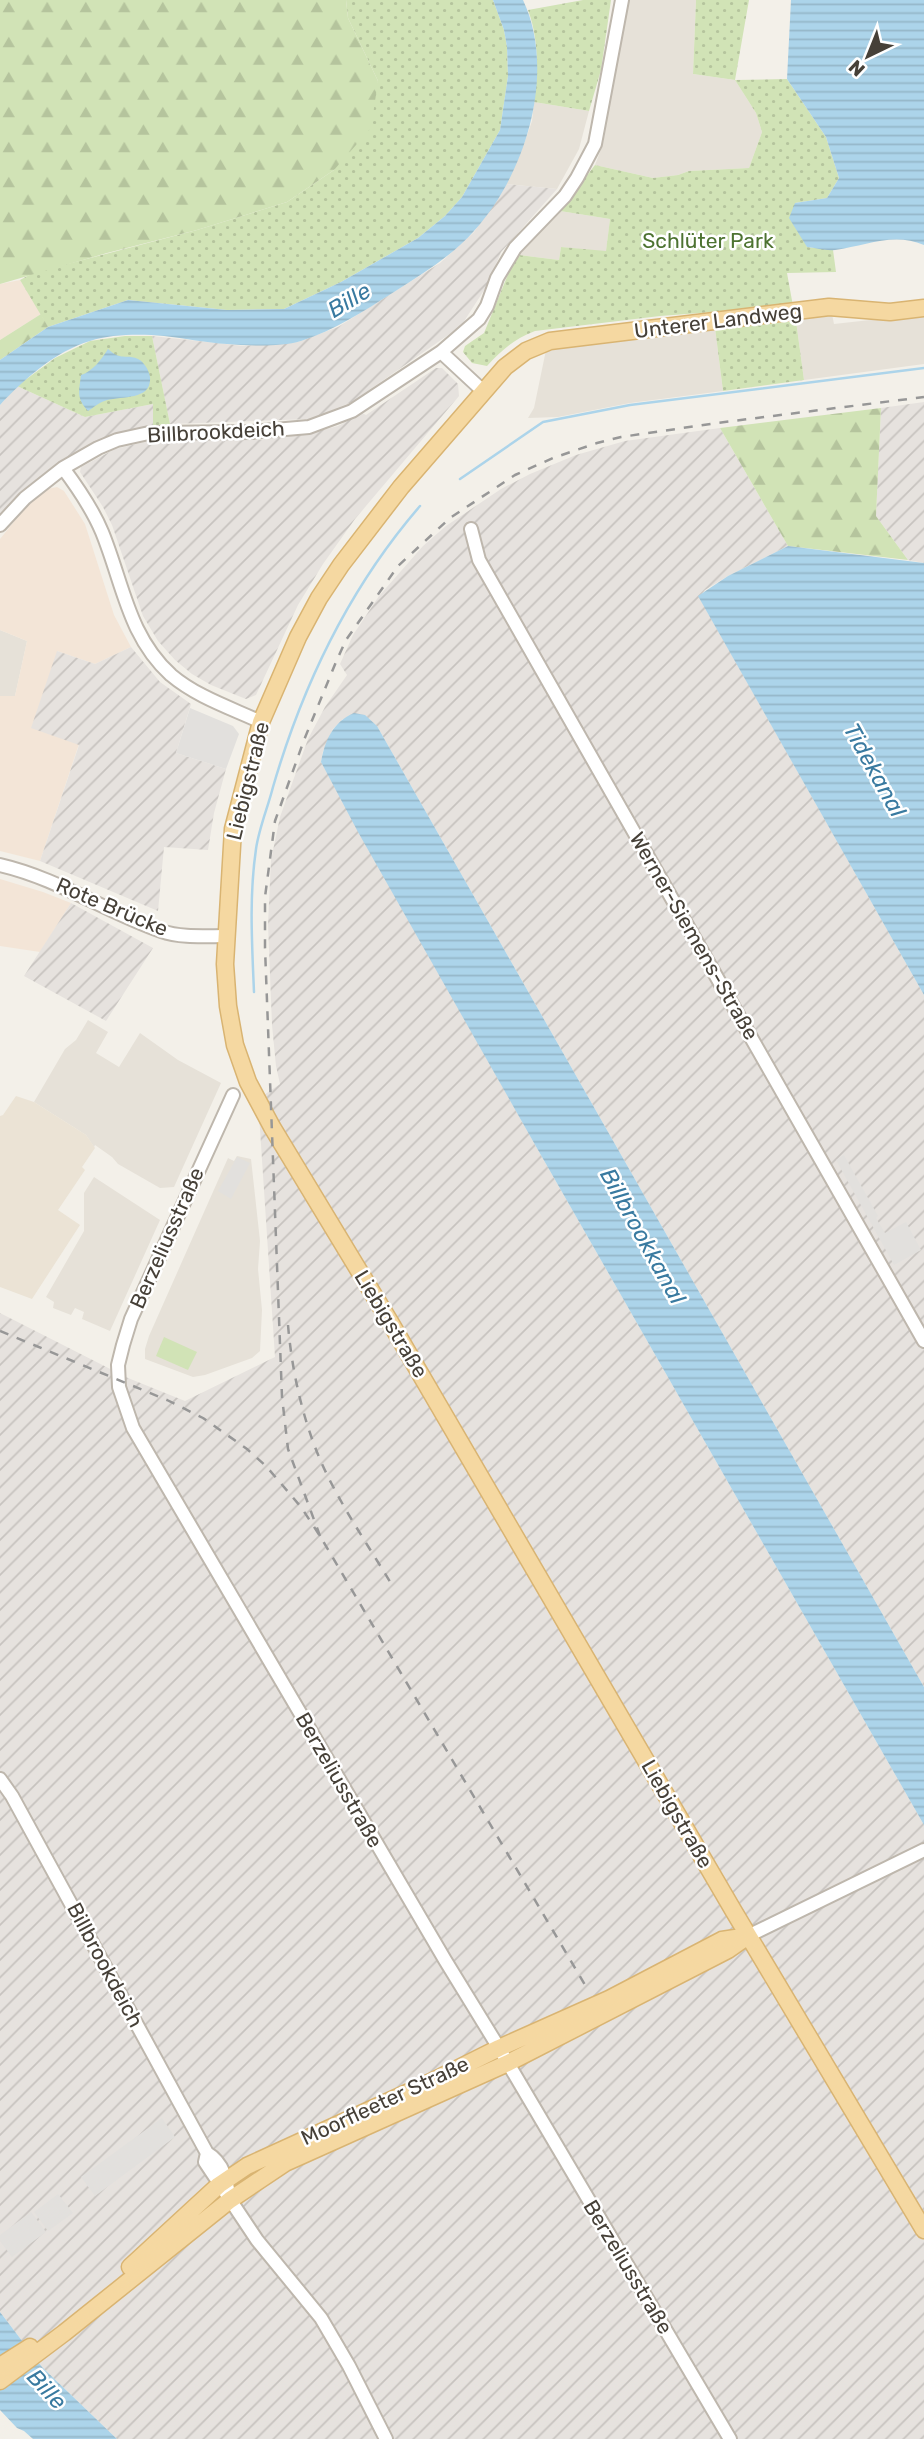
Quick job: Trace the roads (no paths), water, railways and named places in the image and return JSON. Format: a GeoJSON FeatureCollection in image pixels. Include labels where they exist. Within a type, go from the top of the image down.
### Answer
{"type":"FeatureCollection","features":[{"type":"Feature","properties":{"kind":"main road","name":"Unterer Landweg"},"geometry":{"type":"LineString","coordinates":[[516,358],[550,341],[830,307],[890,312],[924,308]]}},
{"type":"Feature","properties":{"kind":"main road","name":"Liebigstraße"},"geometry":{"type":"LineString","coordinates":[[516,358],[483,391],[365,531],[341,565],[298,637],[261,722],[233,829],[226,936],[227,997],[232,1034],[242,1069],[253,1091],[748,1936],[924,2230]]}},
{"type":"Feature","properties":{"kind":"main road","name":"Moorfleeter Straße"},"geometry":{"type":"LineString","coordinates":[[61,2330],[223,2182],[247,2165],[609,1999],[722,1940],[748,1936]]}},
{"type":"Feature","properties":{"kind":"main road","name":"Moorfleeter Straße"},"geometry":{"type":"LineString","coordinates":[[61,2330],[257,2180],[307,2151],[508,2063],[728,1950],[748,1936]]}},
{"type":"Feature","properties":{"kind":"main road"},"geometry":{"type":"LineString","coordinates":[[0,2381],[61,2330]]}},
{"type":"Feature","properties":{"kind":"main road"},"geometry":{"type":"LineString","coordinates":[[0,2366],[34,2350]]}},
{"type":"Feature","properties":{"kind":"street","name":"Billbrookdeich"},"geometry":{"type":"LineString","coordinates":[[0,525],[25,498],[63,468],[117,440],[149,433],[252,432],[309,427],[352,411],[441,352],[479,319],[497,278],[515,248],[565,196],[589,158],[595,144],[622,0]]}},
{"type":"Feature","properties":{"kind":"street"},"geometry":{"type":"LineString","coordinates":[[441,352],[483,391]]}},
{"type":"Feature","properties":{"kind":"street"},"geometry":{"type":"LineString","coordinates":[[63,468],[95,516],[125,601],[145,645],[173,676],[194,691],[261,722]]}},
{"type":"Feature","properties":{"kind":"street","name":"Werner-Siemens-Straße"},"geometry":{"type":"LineString","coordinates":[[471,529],[479,560],[924,1341]]}},
{"type":"Feature","properties":{"kind":"street","name":"Rote Brücke"},"geometry":{"type":"LineString","coordinates":[[0,865],[58,884],[160,930],[191,936],[226,936]]}},
{"type":"Feature","properties":{"kind":"street","name":"Berzeliusstraße"},"geometry":{"type":"LineString","coordinates":[[233,1095],[131,1318],[118,1365],[119,1387],[133,1428],[444,1960],[508,2063],[730,2439]]}},
{"type":"Feature","properties":{"kind":"street","name":"Billbrookdeich"},"geometry":{"type":"LineString","coordinates":[[0,1779],[12,1796],[206,2153],[205,2162],[223,2182],[230,2200],[257,2240],[321,2318],[386,2439]]}},
{"type":"Feature","properties":{"kind":"street","name":"Moorfleeter Straße"},"geometry":{"type":"LineString","coordinates":[[748,1936],[922,1851]]}},
{"type":"Feature","properties":{"kind":"water","name":"Bille"},"geometry":{"type":"Polygon","coordinates":[[[493,0],[523,0],[533,28],[537,58],[536,90],[531,121],[508,181],[492,208],[456,249],[360,313],[301,341],[254,346],[155,335],[108,337],[77,346],[53,359],[19,385],[0,405],[0,360],[48,327],[128,300],[227,310],[284,309],[341,282],[418,238],[445,216],[462,197],[500,130],[508,76],[507,47],[493,0]]]}},
{"type":"Feature","properties":{"kind":"water"},"geometry":{"type":"Polygon","coordinates":[[[791,0],[924,0],[924,245],[913,241],[890,240],[835,250],[807,247],[789,218],[795,203],[827,198],[839,178],[826,137],[787,79],[791,0]]]}},
{"type":"Feature","properties":{"kind":"water"},"geometry":{"type":"Polygon","coordinates":[[[108,349],[117,355],[134,357],[142,362],[150,377],[149,384],[146,390],[135,396],[107,400],[88,411],[80,398],[81,375],[93,368],[108,349]]]}},
{"type":"Feature","properties":{"kind":"water","name":"Tidekanal"},"geometry":{"type":"Polygon","coordinates":[[[788,546],[924,563],[924,995],[698,596],[728,576],[788,546]]]}},
{"type":"Feature","properties":{"kind":"water","name":"Billbrookkanal"},"geometry":{"type":"Polygon","coordinates":[[[354,713],[365,715],[377,726],[924,1687],[924,1825],[534,1143],[321,762],[325,746],[335,727],[354,713]]]}},
{"type":"Feature","properties":{"kind":"water","name":"Bille"},"geometry":{"type":"Polygon","coordinates":[[[0,2312],[42,2367],[117,2439],[33,2439],[17,2428],[0,2410],[0,2312]]]}},
{"type":"Feature","properties":{"kind":"waterway"},"geometry":{"type":"LineString","coordinates":[[460,479],[543,422],[630,405],[924,368]]}},
{"type":"Feature","properties":{"kind":"waterway"},"geometry":{"type":"LineString","coordinates":[[254,992],[252,903],[256,849],[285,749],[314,674],[351,603],[395,537],[420,506]]}},
{"type":"Feature","properties":{"kind":"railway"},"geometry":{"type":"LineString","coordinates":[[320,1536],[288,1449],[282,1397],[265,897],[275,821],[304,740],[346,640],[398,566],[450,518],[515,475],[553,458],[621,437],[924,397]]}},
{"type":"Feature","properties":{"kind":"railway"},"geometry":{"type":"LineString","coordinates":[[288,1325],[299,1396],[315,1448],[338,1495],[392,1585]]}},
{"type":"Feature","properties":{"kind":"railway"},"geometry":{"type":"LineString","coordinates":[[0,1331],[167,1400],[203,1418],[266,1466],[301,1507],[320,1536],[585,1985]]}},
{"type":"Feature","properties":{"kind":"park label","name":"Schlüter Park"},"geometry":{"type":"Point","coordinates":[708,241]}}]}
